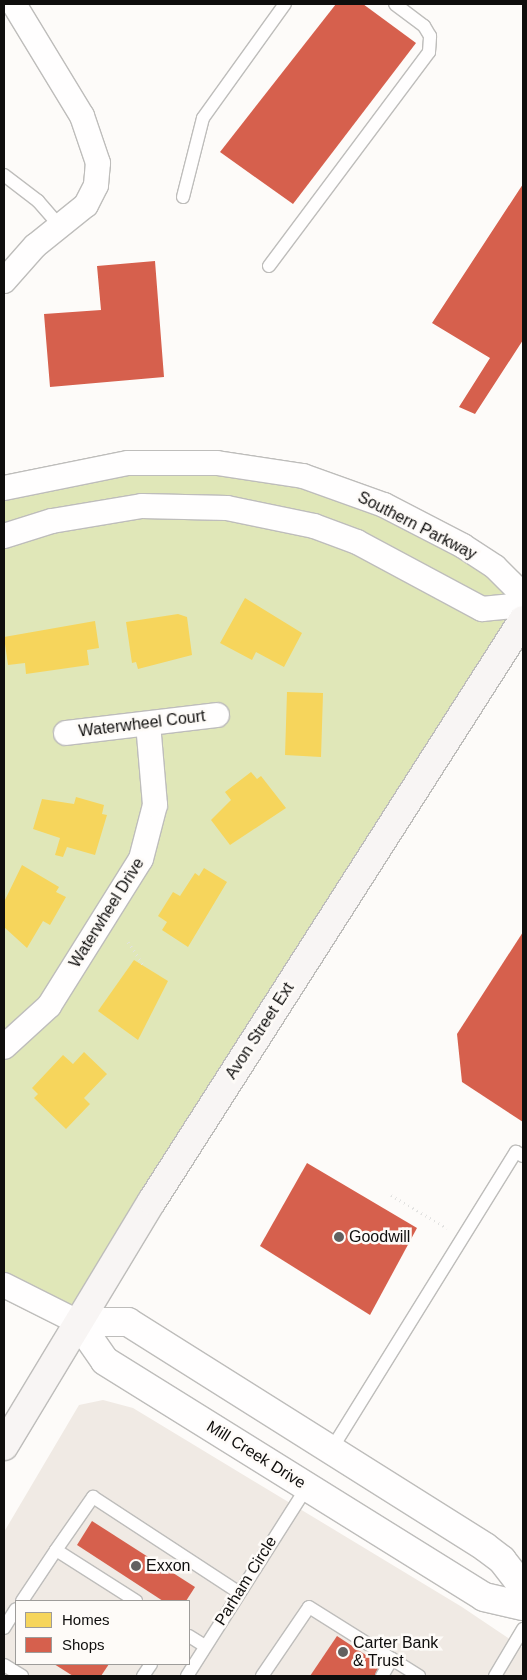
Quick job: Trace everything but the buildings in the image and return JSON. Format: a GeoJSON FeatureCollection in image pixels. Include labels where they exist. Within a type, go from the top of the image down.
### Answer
{"type":"FeatureCollection","features":[{"type":"Feature","properties":{"kind":"main road","name":"Avon Street Ext"},"geometry":{"type":"LineString","coordinates":[[4,1446],[78,1322],[523,620]]}},
{"type":"Feature","properties":{"kind":"street"},"geometry":{"type":"LineString","coordinates":[[4,281],[60,226],[86,205],[96,185],[98,163],[82,116],[14,4]]}},
{"type":"Feature","properties":{"kind":"street","name":"Southern Parkway"},"geometry":{"type":"LineString","coordinates":[[4,488],[128,462],[217,462],[294,474],[384,505],[462,546],[495,568],[523,595]]}},
{"type":"Feature","properties":{"kind":"street"},"geometry":{"type":"LineString","coordinates":[[5,532],[142,506],[227,508],[306,524],[357,542],[482,609],[523,605]]}},
{"type":"Feature","properties":{"kind":"street","name":"Waterwheel Court"},"geometry":{"type":"LineString","coordinates":[[66,733],[217,715]]}},
{"type":"Feature","properties":{"kind":"street","name":"Waterwheel Drive"},"geometry":{"type":"LineString","coordinates":[[4,1046],[49,1006],[141,859],[155,805],[148,724]]}},
{"type":"Feature","properties":{"kind":"street","name":"Mill Creek Drive"},"geometry":{"type":"LineString","coordinates":[[4,1285],[78,1322],[105,1361],[484,1597],[523,1606]]}},
{"type":"Feature","properties":{"kind":"street"},"geometry":{"type":"LineString","coordinates":[[78,1322],[128,1322],[485,1547],[502,1560],[523,1587]]}},
{"type":"Feature","properties":{"kind":"lane"},"geometry":{"type":"LineString","coordinates":[[183,197],[203,118],[285,4]]}},
{"type":"Feature","properties":{"kind":"lane"},"geometry":{"type":"LineString","coordinates":[[269,266],[429,52],[430,36],[424,26],[395,4]]}},
{"type":"Feature","properties":{"kind":"lane"},"geometry":{"type":"LineString","coordinates":[[4,174],[38,200],[60,226]]}},
{"type":"Feature","properties":{"kind":"lane"},"geometry":{"type":"LineString","coordinates":[[331,1450],[516,1152],[523,1156]]}},
{"type":"Feature","properties":{"kind":"lane","name":"Parham Circle"},"geometry":{"type":"LineString","coordinates":[[187,1676],[238,1592],[307,1487]]}},
{"type":"Feature","properties":{"kind":"lane"},"geometry":{"type":"LineString","coordinates":[[23,1600],[93,1497],[238,1592]]}},
{"type":"Feature","properties":{"kind":"lane"},"geometry":{"type":"LineString","coordinates":[[56,1550],[134,1600]]}},
{"type":"Feature","properties":{"kind":"lane"},"geometry":{"type":"LineString","coordinates":[[262,1676],[309,1607],[405,1671]]}},
{"type":"Feature","properties":{"kind":"lane"},"geometry":{"type":"LineString","coordinates":[[4,1628],[15,1611]]}},
{"type":"Feature","properties":{"kind":"lane"},"geometry":{"type":"LineString","coordinates":[[496,1676],[523,1629]]}},
{"type":"Feature","properties":{"kind":"lane"},"geometry":{"type":"LineString","coordinates":[[190,1637],[205,1646]]}},
{"type":"Feature","properties":{"kind":"lane"},"geometry":{"type":"LineString","coordinates":[[4,1665],[22,1676]]}},
{"type":"Feature","properties":{"kind":"lane"},"geometry":{"type":"LineString","coordinates":[[143,1676],[150,1665]]}},
{"type":"Feature","properties":{"kind":"lane"},"geometry":{"type":"LineString","coordinates":[[382,1676],[405,1671]]}},
{"type":"Feature","properties":{"kind":"path"},"geometry":{"type":"LineString","coordinates":[[128,942],[144,966]]}},
{"type":"Feature","properties":{"kind":"path"},"geometry":{"type":"LineString","coordinates":[[391,1195],[462,1238]]}},
{"type":"Feature","properties":{"kind":"shaded area"},"geometry":{"type":"Polygon","coordinates":[[[103,1400],[133,1408],[462,1607],[523,1648],[523,1676],[4,1676],[4,1532],[79,1405],[103,1400]]]}},
{"type":"Feature","properties":{"kind":"green space"},"geometry":{"type":"Polygon","coordinates":[[[128,463],[344,489],[523,595],[78,1322],[4,1285],[4,488],[128,463]]]}},
{"type":"Feature","properties":{"kind":"place","name":"Goodwill"},"geometry":{"type":"Point","coordinates":[339,1237]}},
{"type":"Feature","properties":{"kind":"place","name":"Exxon"},"geometry":{"type":"Point","coordinates":[136,1566]}},
{"type":"Feature","properties":{"kind":"place","name":"Carter Bank & Trust"},"geometry":{"type":"Point","coordinates":[343,1652]}}]}
